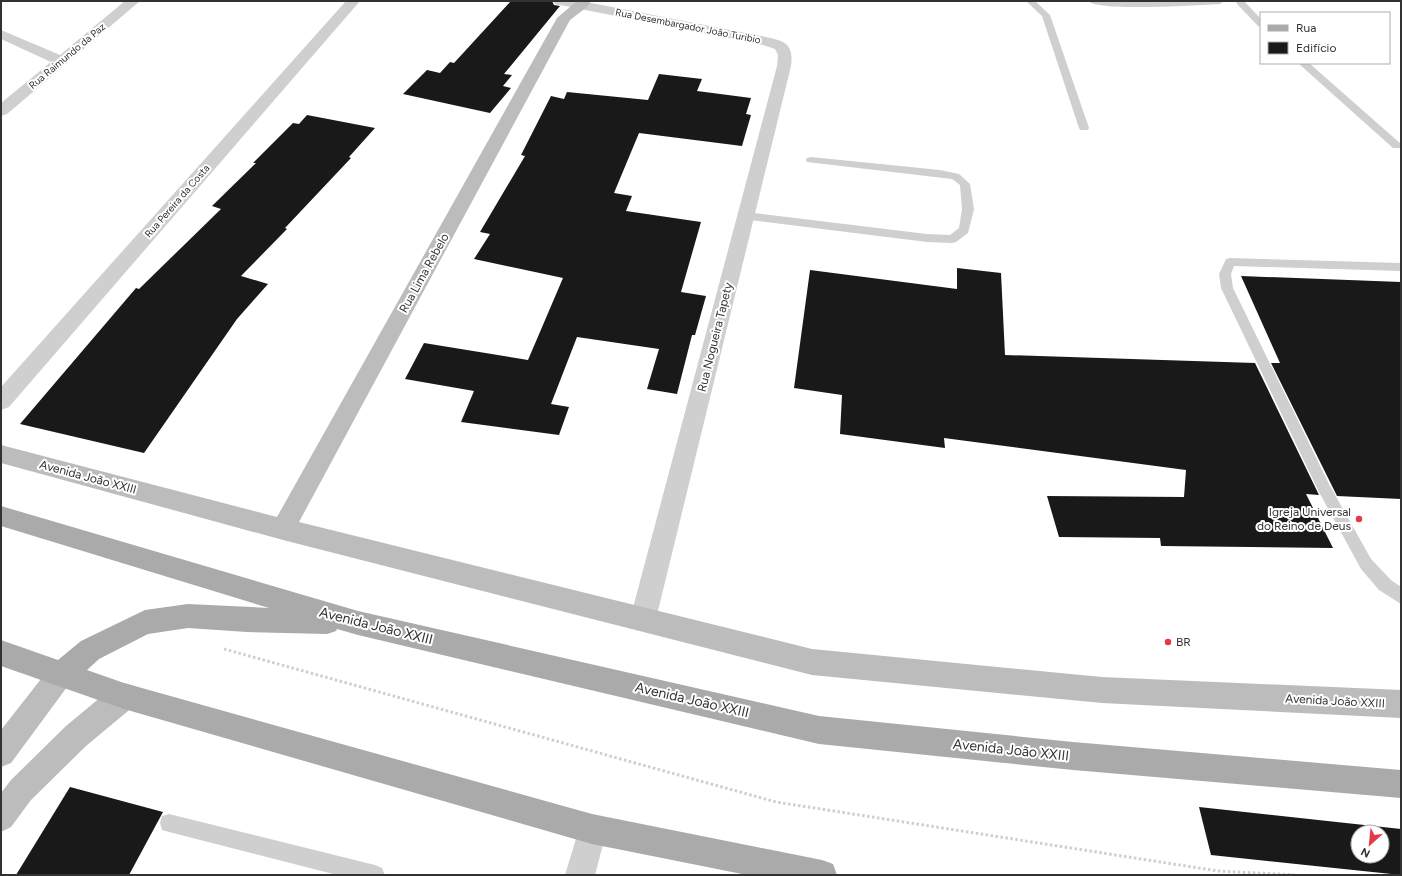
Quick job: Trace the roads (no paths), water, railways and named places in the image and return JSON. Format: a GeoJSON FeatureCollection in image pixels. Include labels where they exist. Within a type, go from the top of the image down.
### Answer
{"type":"FeatureCollection","features":[{"type":"Feature","properties":{"kind":"main road","name":"Avenida João XXIII"},"geometry":{"type":"LineString","coordinates":[[1,516],[358,623],[819,730],[1073,756],[1401,784]]}},
{"type":"Feature","properties":{"kind":"main road"},"geometry":{"type":"LineString","coordinates":[[61,674],[90,650],[145,622],[188,616],[247,620],[358,623]]}},
{"type":"Feature","properties":{"kind":"main road"},"geometry":{"type":"LineString","coordinates":[[1,653],[124,696],[592,829],[822,875]]}},
{"type":"Feature","properties":{"kind":"street","name":"Rua Raimundo da Paz"},"geometry":{"type":"LineString","coordinates":[[1,111],[133,1]]}},
{"type":"Feature","properties":{"kind":"street","name":"Rua Pereira da Costa"},"geometry":{"type":"LineString","coordinates":[[1,401],[353,1]]}},
{"type":"Feature","properties":{"kind":"street","name":"Rua Desembargador João Turibio"},"geometry":{"type":"LineString","coordinates":[[562,5],[583,3],[766,41],[779,45],[784,49],[786,55]]}},
{"type":"Feature","properties":{"kind":"street","name":"Rua Lima Rebelo"},"geometry":{"type":"LineString","coordinates":[[283,529],[562,5]]}},
{"type":"Feature","properties":{"kind":"street"},"geometry":{"type":"LineString","coordinates":[[1,34],[62,61]]}},
{"type":"Feature","properties":{"kind":"street","name":"Rua Nogueira Tapety"},"geometry":{"type":"LineString","coordinates":[[643,619],[786,55]]}},
{"type":"Feature","properties":{"kind":"street","name":"Avenida João XXIII"},"geometry":{"type":"LineString","coordinates":[[1,454],[283,529],[812,662],[1102,690],[1401,704]]}},
{"type":"Feature","properties":{"kind":"street"},"geometry":{"type":"LineString","coordinates":[[1,753],[61,674]]}},
{"type":"Feature","properties":{"kind":"street"},"geometry":{"type":"LineString","coordinates":[[1,817],[21,790],[76,736],[124,696]]}},
{"type":"Feature","properties":{"kind":"street"},"geometry":{"type":"LineString","coordinates":[[580,875],[592,829]]}},
{"type":"Feature","properties":{"kind":"lane"},"geometry":{"type":"LineString","coordinates":[[1030,1],[1046,15],[1084,128]]}},
{"type":"Feature","properties":{"kind":"lane"},"geometry":{"type":"LineString","coordinates":[[1092,1],[1138,5],[1220,1]]}},
{"type":"Feature","properties":{"kind":"lane"},"geometry":{"type":"LineString","coordinates":[[1239,1],[1260,23]]}},
{"type":"Feature","properties":{"kind":"lane"},"geometry":{"type":"LineString","coordinates":[[1303,64],[1397,146]]}},
{"type":"Feature","properties":{"kind":"lane"},"geometry":{"type":"LineString","coordinates":[[746,216],[934,238],[952,239],[964,230],[968,209],[965,184],[955,176],[811,160]]}},
{"type":"Feature","properties":{"kind":"lane"},"geometry":{"type":"LineString","coordinates":[[1401,268],[1230,262],[1225,274],[1227,288],[1324,488],[1366,564],[1385,585],[1401,596]]}},
{"type":"Feature","properties":{"kind":"lane"},"geometry":{"type":"LineString","coordinates":[[169,823],[375,875]]}},
{"type":"Feature","properties":{"kind":"place","name":"Igreja Universal do Reino de Deus"},"geometry":{"type":"Point","coordinates":[1359,519]}},
{"type":"Feature","properties":{"kind":"place","name":"BR"},"geometry":{"type":"Point","coordinates":[1168,642]}}]}
